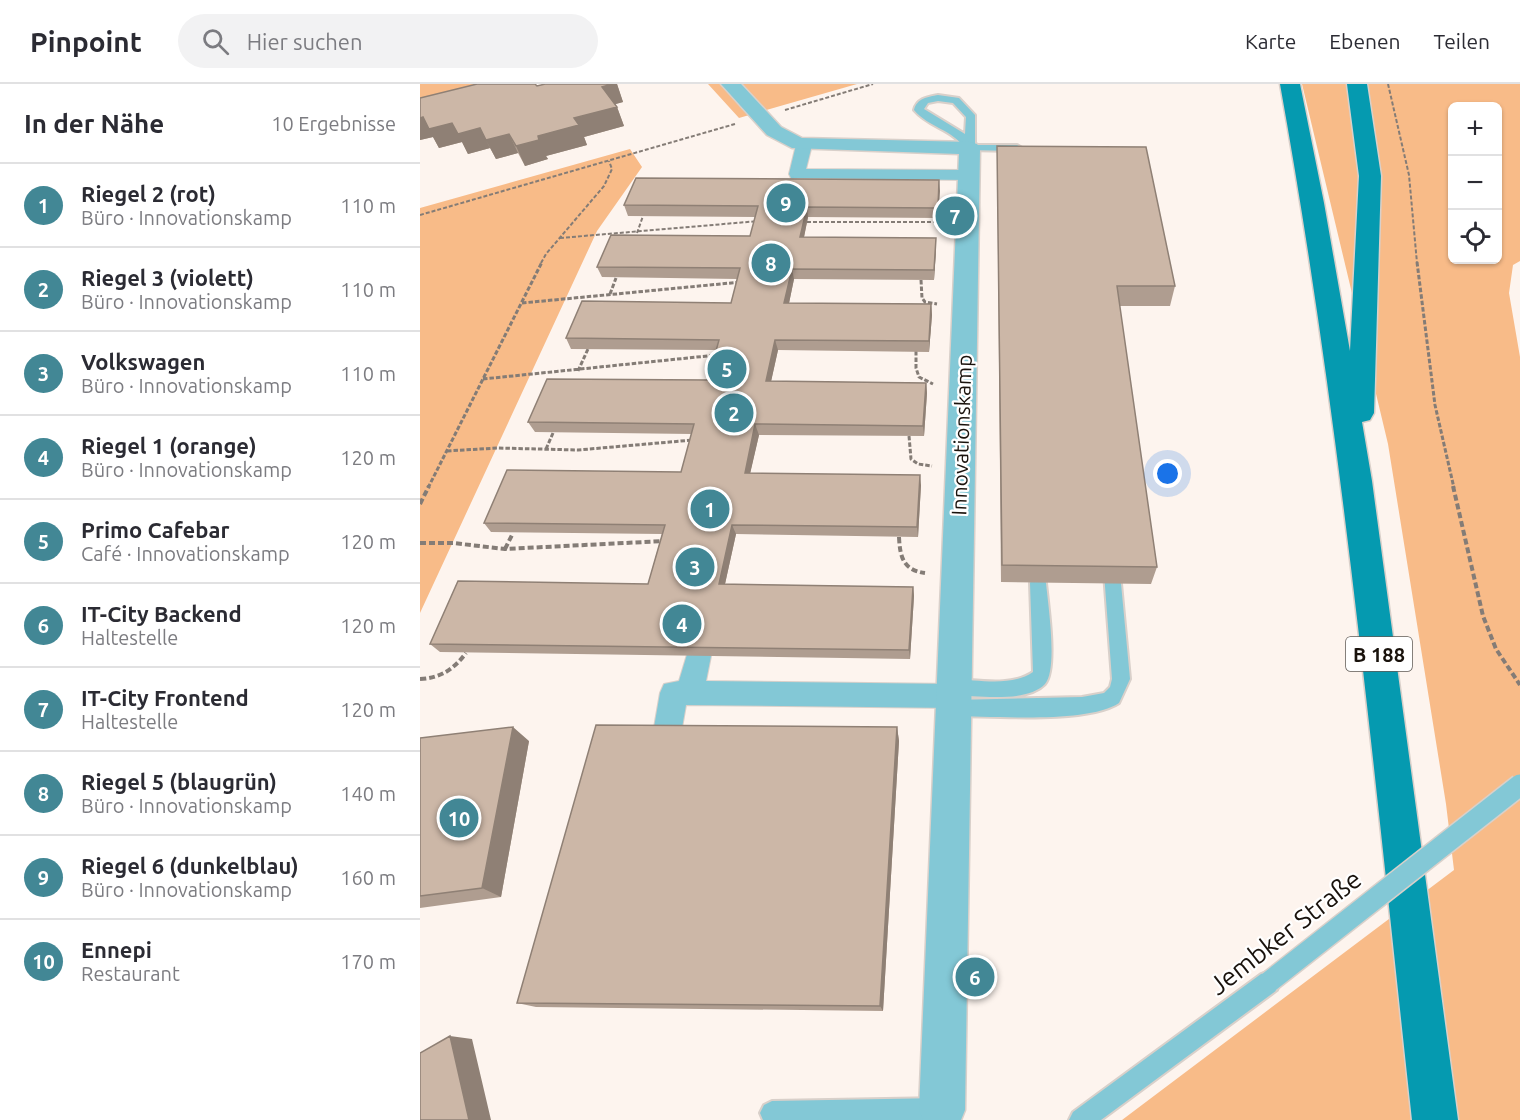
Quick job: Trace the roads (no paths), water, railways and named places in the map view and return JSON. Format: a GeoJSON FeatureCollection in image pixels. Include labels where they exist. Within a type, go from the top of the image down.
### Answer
{"type":"FeatureCollection","features":[{"type":"Feature","properties":{"kind":"main road","name":"B 188"},"geometry":{"type":"LineString","coordinates":[[1290,84],[1313,203],[1357,481],[1435,1120]]}},
{"type":"Feature","properties":{"kind":"main road"},"geometry":{"type":"LineString","coordinates":[[1357,84],[1362,100],[1370,176],[1357,481]]}},
{"type":"Feature","properties":{"kind":"street"},"geometry":{"type":"LineString","coordinates":[[730,84],[774,131],[789,141],[804,145],[970,148]]}},
{"type":"Feature","properties":{"kind":"street"},"geometry":{"type":"LineString","coordinates":[[804,145],[797,174],[969,175]]}},
{"type":"Feature","properties":{"kind":"street","name":"Innovationskamp"},"geometry":{"type":"LineString","coordinates":[[942,1115],[970,148]]}},
{"type":"Feature","properties":{"kind":"street"},"geometry":{"type":"LineString","coordinates":[[690,693],[698,656]]}},
{"type":"Feature","properties":{"kind":"street"},"geometry":{"type":"LineString","coordinates":[[666,739],[674,693],[954,697]]}},
{"type":"Feature","properties":{"kind":"lane"},"geometry":{"type":"LineString","coordinates":[[948,98],[962,105],[971,117],[970,148],[958,132],[923,115],[920,105],[932,99],[948,98]]}},
{"type":"Feature","properties":{"kind":"lane"},"geometry":{"type":"LineString","coordinates":[[970,148],[1026,148]]}},
{"type":"Feature","properties":{"kind":"lane"},"geometry":{"type":"LineString","coordinates":[[1003,148],[1017,150],[1021,160]]}},
{"type":"Feature","properties":{"kind":"lane"},"geometry":{"type":"LineString","coordinates":[[954,697],[1089,705],[1111,698],[1116,693],[1121,679],[1112,573]]}},
{"type":"Feature","properties":{"kind":"lane"},"geometry":{"type":"LineString","coordinates":[[954,697],[1030,686],[1039,681],[1043,669],[1038,583]]}},
{"type":"Feature","properties":{"kind":"lane","name":"Jembker Straße"},"geometry":{"type":"LineString","coordinates":[[1081,1120],[1269,982],[1520,785]]}},
{"type":"Feature","properties":{"kind":"lane"},"geometry":{"type":"LineString","coordinates":[[772,1113],[942,1115]]}},
{"type":"Feature","properties":{"kind":"place","name":"Riegel 6 (dunkelblau)"},"geometry":{"type":"Point","coordinates":[786,203]}},
{"type":"Feature","properties":{"kind":"place","name":"IT-City Frontend"},"geometry":{"type":"Point","coordinates":[955,216]}},
{"type":"Feature","properties":{"kind":"place","name":"Riegel 5 (blaugrün)"},"geometry":{"type":"Point","coordinates":[771,263]}},
{"type":"Feature","properties":{"kind":"place","name":"Primo Cafebar"},"geometry":{"type":"Point","coordinates":[727,369]}},
{"type":"Feature","properties":{"kind":"place","name":"Riegel 3 (violett)"},"geometry":{"type":"Point","coordinates":[734,413]}},
{"type":"Feature","properties":{"kind":"place","name":"Riegel 2 (rot)"},"geometry":{"type":"Point","coordinates":[710,509]}},
{"type":"Feature","properties":{"kind":"place","name":"Volkswagen"},"geometry":{"type":"Point","coordinates":[695,567]}},
{"type":"Feature","properties":{"kind":"place","name":"Riegel 1 (orange)"},"geometry":{"type":"Point","coordinates":[682,624]}},
{"type":"Feature","properties":{"kind":"place","name":"Ennepi"},"geometry":{"type":"Point","coordinates":[459,818]}},
{"type":"Feature","properties":{"kind":"place","name":"IT-City Backend"},"geometry":{"type":"Point","coordinates":[975,977]}}]}
